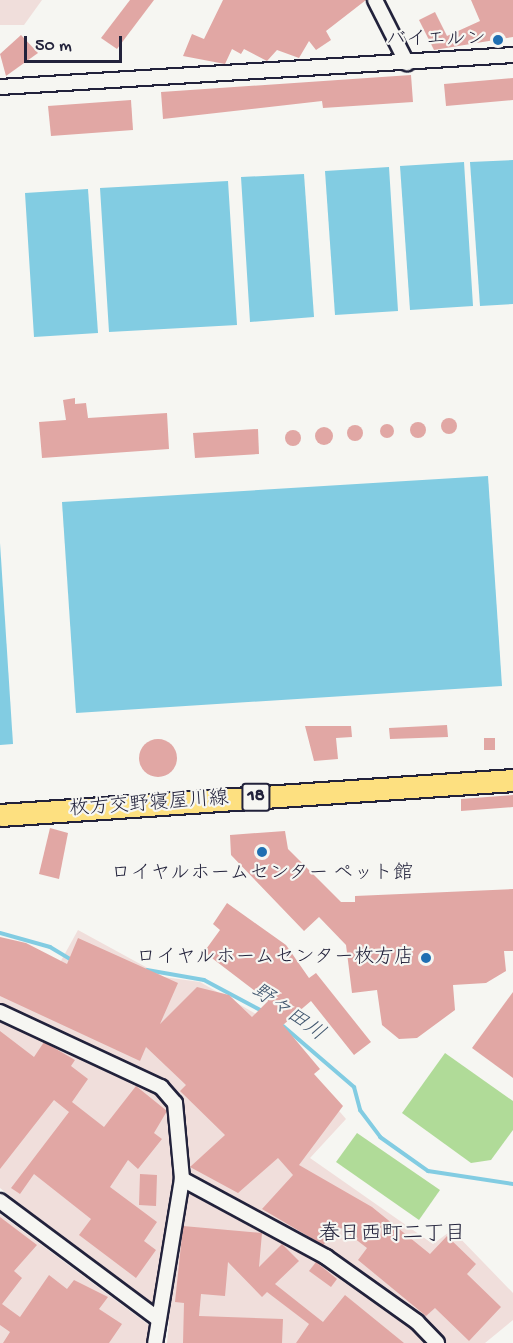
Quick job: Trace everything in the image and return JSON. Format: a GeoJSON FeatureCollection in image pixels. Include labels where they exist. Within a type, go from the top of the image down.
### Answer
{"type":"FeatureCollection","features":[{"type":"Feature","properties":{"kind":"main road","name":"枚方交野寝屋川線"},"geometry":{"type":"LineString","coordinates":[[0,815],[513,780]]}},
{"type":"Feature","properties":{"kind":"street"},"geometry":{"type":"LineString","coordinates":[[375,0],[407,63]]}},
{"type":"Feature","properties":{"kind":"street"},"geometry":{"type":"LineString","coordinates":[[0,87],[513,55]]}},
{"type":"Feature","properties":{"kind":"street"},"geometry":{"type":"LineString","coordinates":[[0,1012],[161,1087],[175,1103],[181,1123],[182,1179],[157,1318],[155,1343]]}},
{"type":"Feature","properties":{"kind":"street"},"geometry":{"type":"LineString","coordinates":[[182,1179],[326,1257],[437,1343]]}},
{"type":"Feature","properties":{"kind":"street"},"geometry":{"type":"LineString","coordinates":[[0,1201],[157,1318]]}},
{"type":"Feature","properties":{"kind":"shaded area"},"geometry":{"type":"Polygon","coordinates":[[[0,0],[42,0],[24,25],[0,25],[0,0]]]}},
{"type":"Feature","properties":{"kind":"shaded area"},"geometry":{"type":"Polygon","coordinates":[[[78,930],[164,977],[200,982],[256,1014],[346,1119],[310,1158],[433,1244],[452,1230],[513,1293],[513,1320],[485,1343],[167,1343],[169,1322],[0,1188],[0,942],[57,968],[78,930]]]}},
{"type":"Feature","properties":{"kind":"shaded area"},"geometry":{"type":"Polygon","coordinates":[[[0,1214],[149,1325],[147,1343],[0,1343],[0,1214]]]}},
{"type":"Feature","properties":{"kind":"green space"},"geometry":{"type":"Polygon","coordinates":[[[445,1053],[513,1101],[513,1130],[491,1160],[471,1163],[402,1113],[445,1053]]]}},
{"type":"Feature","properties":{"kind":"green space"},"geometry":{"type":"Polygon","coordinates":[[[357,1133],[440,1190],[419,1220],[336,1162],[357,1133]]]}},
{"type":"Feature","properties":{"kind":"water"},"geometry":{"type":"Polygon","coordinates":[[[513,160],[513,304],[480,306],[470,162],[513,160]]]}},
{"type":"Feature","properties":{"kind":"water"},"geometry":{"type":"Polygon","coordinates":[[[464,162],[473,306],[410,310],[400,166],[464,162]]]}},
{"type":"Feature","properties":{"kind":"water"},"geometry":{"type":"Polygon","coordinates":[[[389,167],[398,311],[335,315],[325,171],[389,167]]]}},
{"type":"Feature","properties":{"kind":"water"},"geometry":{"type":"Polygon","coordinates":[[[304,174],[314,317],[250,322],[241,177],[304,174]]]}},
{"type":"Feature","properties":{"kind":"water"},"geometry":{"type":"Polygon","coordinates":[[[228,181],[237,325],[109,332],[100,188],[228,181]]]}},
{"type":"Feature","properties":{"kind":"water"},"geometry":{"type":"Polygon","coordinates":[[[88,189],[98,333],[34,337],[25,193],[88,189]]]}},
{"type":"Feature","properties":{"kind":"water"},"geometry":{"type":"Polygon","coordinates":[[[488,476],[502,686],[76,713],[62,502],[488,476]]]}},
{"type":"Feature","properties":{"kind":"water"},"geometry":{"type":"Polygon","coordinates":[[[0,543],[13,744],[0,745],[0,543]]]}},
{"type":"Feature","properties":{"kind":"building"},"geometry":{"type":"Polygon","coordinates":[[[130,0],[154,0],[117,49],[101,38],[130,0]]]}},
{"type":"Feature","properties":{"kind":"building"},"geometry":{"type":"Polygon","coordinates":[[[223,0],[366,0],[326,31],[331,40],[316,50],[309,41],[299,58],[277,50],[267,61],[244,49],[241,54],[232,49],[225,64],[183,56],[192,34],[204,39],[223,0]]]}},
{"type":"Feature","properties":{"kind":"building"},"geometry":{"type":"Polygon","coordinates":[[[471,0],[513,0],[513,37],[434,50],[419,20],[435,12],[447,36],[480,21],[471,0]]]}},
{"type":"Feature","properties":{"kind":"building"},"geometry":{"type":"Polygon","coordinates":[[[21,35],[38,53],[6,76],[0,54],[21,35]]]}},
{"type":"Feature","properties":{"kind":"building"},"geometry":{"type":"Polygon","coordinates":[[[411,75],[413,102],[323,108],[322,101],[163,119],[161,92],[411,75]]]}},
{"type":"Feature","properties":{"kind":"building"},"geometry":{"type":"Polygon","coordinates":[[[513,78],[513,100],[446,106],[444,84],[513,78]]]}},
{"type":"Feature","properties":{"kind":"building"},"geometry":{"type":"Polygon","coordinates":[[[131,100],[133,130],[51,136],[48,106],[131,100]]]}},
{"type":"Feature","properties":{"kind":"building"},"geometry":{"type":"Polygon","coordinates":[[[75,398],[75,404],[86,403],[88,418],[167,413],[169,449],[42,458],[39,422],[66,420],[63,400],[75,398]]]}},
{"type":"Feature","properties":{"kind":"building"},"geometry":{"type":"Polygon","coordinates":[[[449,418],[457,426],[449,434],[441,426],[449,418]]]}},
{"type":"Feature","properties":{"kind":"building"},"geometry":{"type":"Polygon","coordinates":[[[418,422],[424,424],[426,430],[424,436],[418,438],[412,436],[410,430],[412,424],[418,422]]]}},
{"type":"Feature","properties":{"kind":"building"},"geometry":{"type":"Polygon","coordinates":[[[384,424],[390,424],[394,431],[390,438],[384,438],[380,434],[380,428],[384,424]]]}},
{"type":"Feature","properties":{"kind":"building"},"geometry":{"type":"Polygon","coordinates":[[[355,425],[361,427],[363,433],[361,439],[355,441],[349,439],[347,433],[349,427],[355,425]]]}},
{"type":"Feature","properties":{"kind":"building"},"geometry":{"type":"Polygon","coordinates":[[[324,427],[330,430],[333,436],[330,442],[324,445],[318,442],[315,436],[318,430],[324,427]]]}},
{"type":"Feature","properties":{"kind":"building"},"geometry":{"type":"Polygon","coordinates":[[[258,429],[259,454],[195,458],[193,433],[258,429]]]}},
{"type":"Feature","properties":{"kind":"building"},"geometry":{"type":"Polygon","coordinates":[[[293,430],[301,438],[293,446],[285,438],[293,430]]]}},
{"type":"Feature","properties":{"kind":"building"},"geometry":{"type":"Polygon","coordinates":[[[447,725],[448,737],[390,739],[389,728],[447,725]]]}},
{"type":"Feature","properties":{"kind":"building"},"geometry":{"type":"Polygon","coordinates":[[[305,726],[351,726],[352,737],[336,738],[338,759],[314,761],[305,726]]]}},
{"type":"Feature","properties":{"kind":"building"},"geometry":{"type":"Polygon","coordinates":[[[484,738],[495,738],[495,750],[484,750],[484,738]]]}},
{"type":"Feature","properties":{"kind":"building"},"geometry":{"type":"Polygon","coordinates":[[[158,739],[172,744],[177,758],[172,772],[158,777],[144,772],[139,758],[144,744],[158,739]]]}},
{"type":"Feature","properties":{"kind":"building"},"geometry":{"type":"Polygon","coordinates":[[[513,795],[513,807],[461,811],[461,799],[513,795]]]}},
{"type":"Feature","properties":{"kind":"building"},"geometry":{"type":"Polygon","coordinates":[[[50,828],[68,833],[59,879],[39,874],[50,828]]]}},
{"type":"Feature","properties":{"kind":"building","name":"ロイヤルホームセンター枚方店"},"geometry":{"type":"Polygon","coordinates":[[[285,831],[288,849],[341,902],[355,902],[355,896],[513,889],[513,951],[504,951],[506,971],[486,983],[453,985],[455,1010],[417,1038],[399,1039],[382,1025],[377,990],[352,993],[346,945],[319,917],[304,931],[231,855],[230,835],[285,831]]]}},
{"type":"Feature","properties":{"kind":"building"},"geometry":{"type":"Polygon","coordinates":[[[227,903],[286,945],[309,978],[316,973],[371,1042],[354,1055],[311,1001],[283,1025],[320,1069],[314,1074],[343,1106],[299,1165],[372,1207],[430,1254],[447,1236],[476,1264],[467,1274],[501,1307],[469,1341],[435,1308],[426,1316],[358,1260],[367,1248],[341,1228],[323,1245],[262,1209],[293,1175],[278,1158],[238,1193],[190,1167],[225,1135],[180,1091],[186,1085],[146,1047],[140,1061],[0,996],[0,937],[26,943],[67,964],[78,938],[178,983],[160,1024],[197,987],[229,995],[252,1017],[268,1001],[204,952],[220,930],[213,924],[227,903]]]}},
{"type":"Feature","properties":{"kind":"building"},"geometry":{"type":"Polygon","coordinates":[[[513,992],[513,1078],[472,1048],[513,992]]]}},
{"type":"Feature","properties":{"kind":"building"},"geometry":{"type":"Polygon","coordinates":[[[0,1031],[34,1057],[44,1042],[75,1060],[71,1066],[88,1079],[72,1102],[104,1127],[136,1086],[167,1111],[154,1133],[162,1139],[138,1169],[128,1160],[110,1187],[157,1222],[144,1241],[156,1250],[136,1278],[79,1235],[91,1219],[34,1174],[20,1194],[11,1188],[69,1112],[54,1100],[0,1169],[0,1031]]]}},
{"type":"Feature","properties":{"kind":"building"},"geometry":{"type":"Polygon","coordinates":[[[140,1174],[157,1175],[156,1206],[139,1205],[140,1174]]]}},
{"type":"Feature","properties":{"kind":"building"},"geometry":{"type":"Polygon","coordinates":[[[0,1217],[37,1245],[14,1271],[22,1278],[2,1304],[20,1317],[49,1275],[67,1289],[74,1280],[108,1297],[99,1309],[122,1324],[109,1343],[3,1343],[10,1332],[0,1325],[0,1217]]]}},
{"type":"Feature","properties":{"kind":"building"},"geometry":{"type":"Polygon","coordinates":[[[183,1226],[262,1233],[259,1267],[282,1244],[299,1261],[275,1284],[323,1322],[345,1295],[404,1343],[296,1343],[309,1324],[267,1292],[262,1297],[228,1262],[225,1296],[201,1294],[199,1316],[283,1319],[282,1343],[183,1343],[184,1303],[175,1302],[183,1226]]]}},
{"type":"Feature","properties":{"kind":"building"},"geometry":{"type":"Polygon","coordinates":[[[316,1262],[337,1279],[331,1287],[309,1271],[316,1262]]]}},
{"type":"Feature","properties":{"kind":"waterway","name":"野々田川"},"geometry":{"type":"LineString","coordinates":[[0,933],[50,947],[72,960]]}},
{"type":"Feature","properties":{"kind":"waterway","name":"野々田川"},"geometry":{"type":"LineString","coordinates":[[147,970],[204,980],[262,1011]]}},
{"type":"Feature","properties":{"kind":"waterway","name":"野々田川"},"geometry":{"type":"LineString","coordinates":[[283,1026],[354,1087],[360,1110],[380,1137],[428,1171],[513,1184]]}},
{"type":"Feature","properties":{"kind":"place","name":"バイエルン"},"geometry":{"type":"Point","coordinates":[498,40]}},
{"type":"Feature","properties":{"kind":"place","name":"ロイヤルホームセンター ペット館"},"geometry":{"type":"Point","coordinates":[262,852]}},
{"type":"Feature","properties":{"kind":"place","name":"ロイヤルホームセンター枚方店"},"geometry":{"type":"Point","coordinates":[426,958]}},
{"type":"Feature","properties":{"kind":"district","name":"春日西町二丁目"},"geometry":{"type":"Point","coordinates":[392,1236]}}]}
